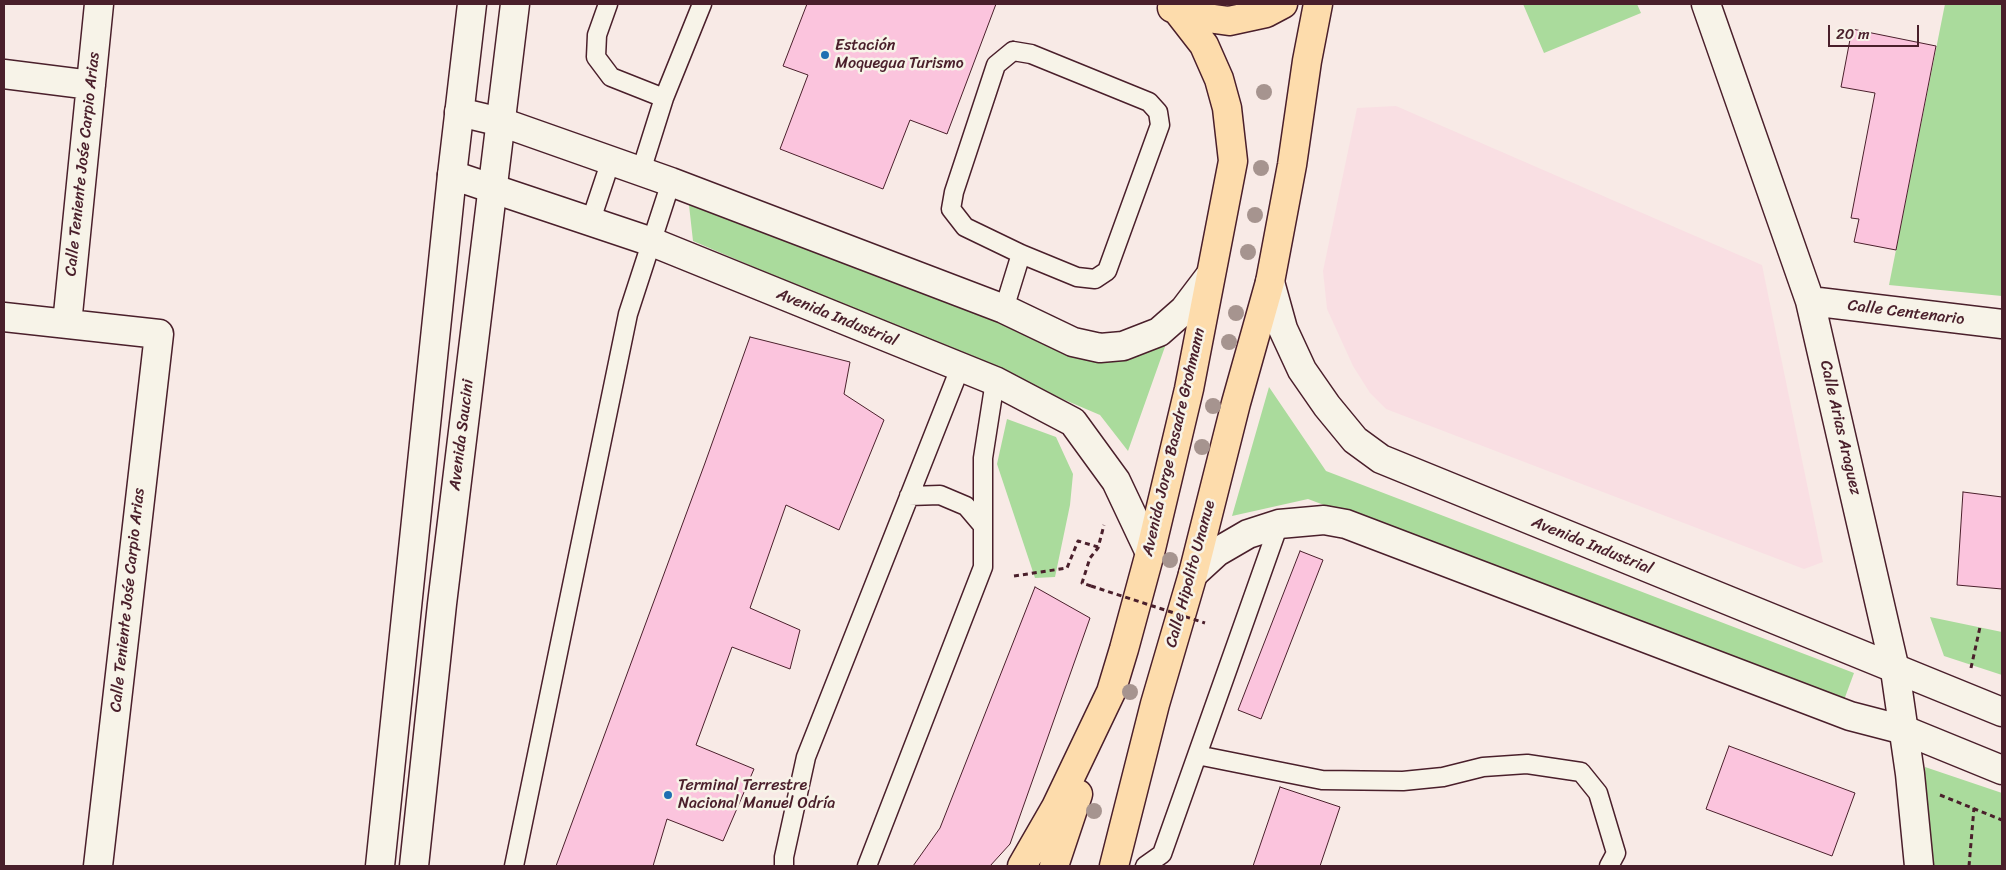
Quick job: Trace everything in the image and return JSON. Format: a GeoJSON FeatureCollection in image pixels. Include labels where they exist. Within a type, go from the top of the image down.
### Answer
{"type":"FeatureCollection","features":[{"type":"Feature","properties":{"kind":"highway"},"geometry":{"type":"LineString","coordinates":[[1171,7],[1193,16],[1229,21],[1266,13],[1283,4]]}},
{"type":"Feature","properties":{"kind":"highway"},"geometry":{"type":"LineString","coordinates":[[1270,282],[1292,165],[1307,61],[1318,4]]}},
{"type":"Feature","properties":{"kind":"highway","name":"Avenida Jorge Basadre Grohmann"},"geometry":{"type":"LineString","coordinates":[[1022,866],[1056,807],[1111,692],[1150,553],[1189,389],[1233,161],[1227,108],[1219,79],[1204,45],[1171,7]]}},
{"type":"Feature","properties":{"kind":"highway","name":"Calle Hipolito Unanue"},"geometry":{"type":"LineString","coordinates":[[1114,866],[1155,704],[1193,574],[1236,403],[1270,282]]}},
{"type":"Feature","properties":{"kind":"highway"},"geometry":{"type":"LineString","coordinates":[[1054,866],[1111,692]]}},
{"type":"Feature","properties":{"kind":"street","name":"Calle Teniente Jośe Carpio Arias"},"geometry":{"type":"LineString","coordinates":[[98,866],[159,334],[68,324],[99,4]]}},
{"type":"Feature","properties":{"kind":"street"},"geometry":{"type":"LineString","coordinates":[[380,866],[452,175],[472,4]]}},
{"type":"Feature","properties":{"kind":"street","name":"Avenida Saucini"},"geometry":{"type":"LineString","coordinates":[[414,866],[433,677],[515,4]]}},
{"type":"Feature","properties":{"kind":"street","name":"Calle Arias Araguez"},"geometry":{"type":"LineString","coordinates":[[1706,4],[1810,301],[1895,670],[1904,730],[1919,866]]}},
{"type":"Feature","properties":{"kind":"street"},"geometry":{"type":"LineString","coordinates":[[4,74],[91,85]]}},
{"type":"Feature","properties":{"kind":"street"},"geometry":{"type":"LineString","coordinates":[[460,112],[501,122],[671,182],[1004,309],[1073,342],[1100,348],[1124,346],[1159,332],[1184,310],[1210,277]]}},
{"type":"Feature","properties":{"kind":"street","name":"Avenida Industrial"},"geometry":{"type":"LineString","coordinates":[[452,175],[493,187],[652,242],[995,381],[1073,422],[1116,481],[1150,553]]}},
{"type":"Feature","properties":{"kind":"street","name":"Avenida Industrial"},"geometry":{"type":"LineString","coordinates":[[1270,282],[1283,330],[1302,370],[1327,406],[1356,440],[1381,459],[2002,712]]}},
{"type":"Feature","properties":{"kind":"street","name":"Calle Centenario"},"geometry":{"type":"LineString","coordinates":[[1810,301],[2002,324]]}},
{"type":"Feature","properties":{"kind":"street"},"geometry":{"type":"LineString","coordinates":[[4,317],[68,324]]}},
{"type":"Feature","properties":{"kind":"street"},"geometry":{"type":"LineString","coordinates":[[1193,574],[1218,552],[1248,534],[1279,524],[1324,520],[1346,524],[1850,716],[1904,730],[2002,770]]}},
{"type":"Feature","properties":{"kind":"street"},"geometry":{"type":"LineString","coordinates":[[408,598],[442,604]]}},
{"type":"Feature","properties":{"kind":"street"},"geometry":{"type":"LineString","coordinates":[[400,673],[433,677]]}},
{"type":"Feature","properties":{"kind":"lane"},"geometry":{"type":"LineString","coordinates":[[608,4],[597,35],[596,57],[611,77],[664,98]]}},
{"type":"Feature","properties":{"kind":"lane"},"geometry":{"type":"LineString","coordinates":[[640,171],[664,98],[702,4]]}},
{"type":"Feature","properties":{"kind":"lane"},"geometry":{"type":"LineString","coordinates":[[1014,51],[1030,54],[1149,102],[1158,112],[1160,125],[1107,271],[1095,279],[1078,276],[1021,254],[964,227],[951,210],[954,192],[996,65],[1014,51]]}},
{"type":"Feature","properties":{"kind":"lane"},"geometry":{"type":"LineString","coordinates":[[591,220],[611,160]]}},
{"type":"Feature","properties":{"kind":"lane"},"geometry":{"type":"LineString","coordinates":[[514,866],[628,314],[671,182]]}},
{"type":"Feature","properties":{"kind":"lane"},"geometry":{"type":"LineString","coordinates":[[1004,309],[1021,254]]}},
{"type":"Feature","properties":{"kind":"lane"},"geometry":{"type":"LineString","coordinates":[[784,866],[784,857],[806,757],[960,368]]}},
{"type":"Feature","properties":{"kind":"lane"},"geometry":{"type":"LineString","coordinates":[[867,866],[983,567],[983,458],[995,381]]}},
{"type":"Feature","properties":{"kind":"lane"},"geometry":{"type":"LineString","coordinates":[[910,496],[940,495],[966,506],[983,526]]}},
{"type":"Feature","properties":{"kind":"lane"},"geometry":{"type":"LineString","coordinates":[[1145,866],[1162,854],[1279,524]]}},
{"type":"Feature","properties":{"kind":"lane"},"geometry":{"type":"LineString","coordinates":[[1197,755],[1322,780],[1403,781],[1443,777],[1483,767],[1526,764],[1581,772],[1598,794],[1616,853],[1609,866]]}},
{"type":"Feature","properties":{"kind":"path"},"geometry":{"type":"LineString","coordinates":[[1014,576],[1068,568],[1078,540],[1098,548]]}},
{"type":"Feature","properties":{"kind":"path"},"geometry":{"type":"LineString","coordinates":[[1090,558],[1082,583],[1205,623]]}},
{"type":"Feature","properties":{"kind":"path"},"geometry":{"type":"LineString","coordinates":[[1964,697],[1980,627]]}},
{"type":"Feature","properties":{"kind":"path"},"geometry":{"type":"LineString","coordinates":[[1936,793],[2002,820]]}},
{"type":"Feature","properties":{"kind":"path"},"geometry":{"type":"LineString","coordinates":[[1969,866],[1974,808]]}},
{"type":"Feature","properties":{"kind":"shaded area"},"geometry":{"type":"Polygon","coordinates":[[[1396,106],[1762,265],[1823,562],[1804,569],[1386,409],[1370,393],[1353,366],[1327,309],[1323,271],[1357,108],[1396,106]]]}},
{"type":"Feature","properties":{"kind":"green space"},"geometry":{"type":"Polygon","coordinates":[[[1523,4],[1637,4],[1641,13],[1544,53],[1523,4]]]}},
{"type":"Feature","properties":{"kind":"green space"},"geometry":{"type":"Polygon","coordinates":[[[1945,4],[2002,4],[2002,296],[1889,285],[1945,4]]]}},
{"type":"Feature","properties":{"kind":"green space"},"geometry":{"type":"Polygon","coordinates":[[[689,205],[1100,357],[1167,341],[1128,451],[1100,415],[693,241],[689,205]]]}},
{"type":"Feature","properties":{"kind":"green space"},"geometry":{"type":"Polygon","coordinates":[[[1269,387],[1326,471],[1854,673],[1844,700],[1308,499],[1232,516],[1269,387]]]}},
{"type":"Feature","properties":{"kind":"green space"},"geometry":{"type":"Polygon","coordinates":[[[1007,419],[1056,437],[1073,474],[1070,505],[1055,577],[1035,578],[997,464],[1007,419]]]}},
{"type":"Feature","properties":{"kind":"green space"},"geometry":{"type":"Polygon","coordinates":[[[1930,617],[2002,632],[2002,675],[1944,656],[1930,617]]]}},
{"type":"Feature","properties":{"kind":"green space"},"geometry":{"type":"Polygon","coordinates":[[[1925,767],[2002,793],[2002,866],[1927,866],[1925,767]]]}},
{"type":"Feature","properties":{"kind":"building"},"geometry":{"type":"Polygon","coordinates":[[[807,4],[996,4],[947,134],[910,120],[883,189],[780,149],[808,75],[783,66],[807,4]]]}},
{"type":"Feature","properties":{"kind":"building"},"geometry":{"type":"Polygon","coordinates":[[[1852,29],[1936,46],[1896,250],[1854,242],[1859,219],[1851,218],[1875,93],[1841,87],[1852,29]]]}},
{"type":"Feature","properties":{"kind":"building"},"geometry":{"type":"Polygon","coordinates":[[[750,337],[850,362],[844,394],[884,420],[839,530],[786,505],[750,608],[800,630],[790,669],[732,647],[696,745],[754,769],[723,841],[667,819],[653,866],[556,866],[705,463],[750,337]]]}},
{"type":"Feature","properties":{"kind":"building"},"geometry":{"type":"Polygon","coordinates":[[[1963,492],[2002,497],[2002,589],[1957,585],[1963,492]]]}},
{"type":"Feature","properties":{"kind":"building"},"geometry":{"type":"Polygon","coordinates":[[[1300,551],[1323,560],[1261,719],[1238,710],[1300,551]]]}},
{"type":"Feature","properties":{"kind":"building"},"geometry":{"type":"Polygon","coordinates":[[[1035,587],[1090,618],[1010,844],[990,866],[913,866],[940,828],[1035,587]]]}},
{"type":"Feature","properties":{"kind":"building"},"geometry":{"type":"Polygon","coordinates":[[[1729,746],[1855,793],[1832,856],[1706,809],[1729,746]]]}},
{"type":"Feature","properties":{"kind":"building"},"geometry":{"type":"Polygon","coordinates":[[[1280,787],[1340,807],[1320,866],[1253,866],[1280,787]]]}},
{"type":"Feature","properties":{"kind":"place","name":"Estación Moquegua Turismo"},"geometry":{"type":"Point","coordinates":[825,55]}},
{"type":"Feature","properties":{"kind":"place","name":"Terminal Terrestre Nacional Manuel Odría"},"geometry":{"type":"Point","coordinates":[668,795]}}]}
